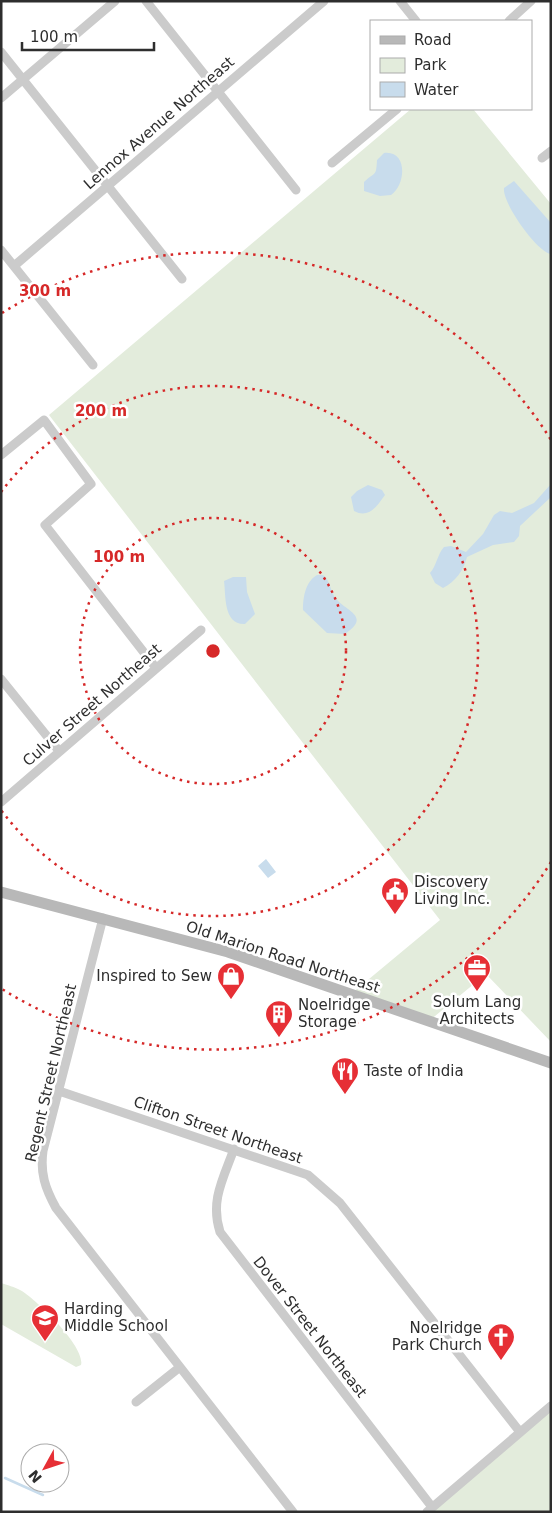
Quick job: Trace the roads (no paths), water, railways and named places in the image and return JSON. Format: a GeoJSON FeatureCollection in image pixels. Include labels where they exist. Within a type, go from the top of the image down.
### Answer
{"type":"FeatureCollection","features":[{"type":"Feature","properties":{"kind":"main road","name":"Old Marion Road Northeast"},"geometry":{"type":"LineString","coordinates":[[1,892],[228,952],[551,1063]]}},
{"type":"Feature","properties":{"kind":"street"},"geometry":{"type":"LineString","coordinates":[[1,98],[115,1]]}},
{"type":"Feature","properties":{"kind":"street"},"geometry":{"type":"LineString","coordinates":[[146,1],[296,190]]}},
{"type":"Feature","properties":{"kind":"street","name":"Lennox Avenue Northeast"},"geometry":{"type":"LineString","coordinates":[[14,266],[217,90],[324,1]]}},
{"type":"Feature","properties":{"kind":"street"},"geometry":{"type":"LineString","coordinates":[[400,1],[415,20]]}},
{"type":"Feature","properties":{"kind":"street"},"geometry":{"type":"LineString","coordinates":[[510,20],[531,1]]}},
{"type":"Feature","properties":{"kind":"street"},"geometry":{"type":"LineString","coordinates":[[1,52],[182,279]]}},
{"type":"Feature","properties":{"kind":"street"},"geometry":{"type":"LineString","coordinates":[[332,163],[396,110]]}},
{"type":"Feature","properties":{"kind":"street"},"geometry":{"type":"LineString","coordinates":[[542,158],[551,151]]}},
{"type":"Feature","properties":{"kind":"street"},"geometry":{"type":"LineString","coordinates":[[1,250],[93,365]]}},
{"type":"Feature","properties":{"kind":"street"},"geometry":{"type":"LineString","coordinates":[[1,455],[44,420],[91,484],[45,525],[156,668]]}},
{"type":"Feature","properties":{"kind":"street","name":"Culver Street Northeast"},"geometry":{"type":"LineString","coordinates":[[1,802],[201,630]]}},
{"type":"Feature","properties":{"kind":"street"},"geometry":{"type":"LineString","coordinates":[[1,678],[59,751]]}},
{"type":"Feature","properties":{"kind":"street","name":"Regent Street Northeast"},"geometry":{"type":"LineString","coordinates":[[102,918],[42,1156],[41,1170],[44,1185],[56,1208],[293,1512]]}},
{"type":"Feature","properties":{"kind":"street","name":"Clifton Street Northeast"},"geometry":{"type":"LineString","coordinates":[[59,1091],[234,1149],[308,1176],[326,1189],[340,1203],[520,1432]]}},
{"type":"Feature","properties":{"kind":"street","name":"Dover Street Northeast"},"geometry":{"type":"LineString","coordinates":[[234,1149],[215,1202],[215,1218],[220,1232],[430,1509]]}},
{"type":"Feature","properties":{"kind":"street"},"geometry":{"type":"LineString","coordinates":[[136,1402],[180,1367]]}},
{"type":"Feature","properties":{"kind":"street"},"geometry":{"type":"LineString","coordinates":[[430,1509],[551,1406]]}},
{"type":"Feature","properties":{"kind":"water"},"geometry":{"type":"Polygon","coordinates":[[[384,153],[392,154],[401,162],[402,177],[400,184],[391,195],[380,196],[364,191],[364,182],[375,173],[377,160],[384,153]]]}},
{"type":"Feature","properties":{"kind":"water"},"geometry":{"type":"Polygon","coordinates":[[[514,181],[551,223],[551,254],[537,245],[514,215],[504,188],[514,181]]]}},
{"type":"Feature","properties":{"kind":"water"},"geometry":{"type":"Polygon","coordinates":[[[551,484],[551,497],[520,526],[519,536],[514,542],[493,545],[467,557],[466,562],[455,579],[443,588],[435,583],[430,573],[444,547],[451,546],[466,552],[483,534],[494,515],[500,511],[512,513],[534,503],[551,484]]]}},
{"type":"Feature","properties":{"kind":"water"},"geometry":{"type":"Polygon","coordinates":[[[368,485],[382,490],[385,495],[372,510],[364,513],[354,511],[351,497],[368,485]]]}},
{"type":"Feature","properties":{"kind":"water"},"geometry":{"type":"Polygon","coordinates":[[[317,575],[325,577],[334,596],[356,618],[353,628],[345,634],[327,633],[303,610],[307,586],[317,575]]]}},
{"type":"Feature","properties":{"kind":"water"},"geometry":{"type":"Polygon","coordinates":[[[233,577],[246,577],[247,592],[255,614],[245,624],[233,620],[227,608],[224,581],[233,577]]]}},
{"type":"Feature","properties":{"kind":"water"},"geometry":{"type":"Polygon","coordinates":[[[266,859],[276,872],[268,878],[258,866],[266,859]]]}},
{"type":"Feature","properties":{"kind":"waterway"},"geometry":{"type":"LineString","coordinates":[[5,1478],[43,1495]]}},
{"type":"Feature","properties":{"kind":"place","name":"Discovery Living Inc."},"geometry":{"type":"Point","coordinates":[395,915]}},
{"type":"Feature","properties":{"kind":"place","name":"Solum Lang Architects"},"geometry":{"type":"Point","coordinates":[477,992]}},
{"type":"Feature","properties":{"kind":"place","name":"Inspired to Sew"},"geometry":{"type":"Point","coordinates":[231,1000]}},
{"type":"Feature","properties":{"kind":"place","name":"Noelridge Storage"},"geometry":{"type":"Point","coordinates":[279,1038]}},
{"type":"Feature","properties":{"kind":"place","name":"Taste of India"},"geometry":{"type":"Point","coordinates":[345,1095]}},
{"type":"Feature","properties":{"kind":"place","name":"Harding Middle School"},"geometry":{"type":"Point","coordinates":[45,1342]}},
{"type":"Feature","properties":{"kind":"place","name":"Noelridge Park Church"},"geometry":{"type":"Point","coordinates":[501,1361]}}]}
